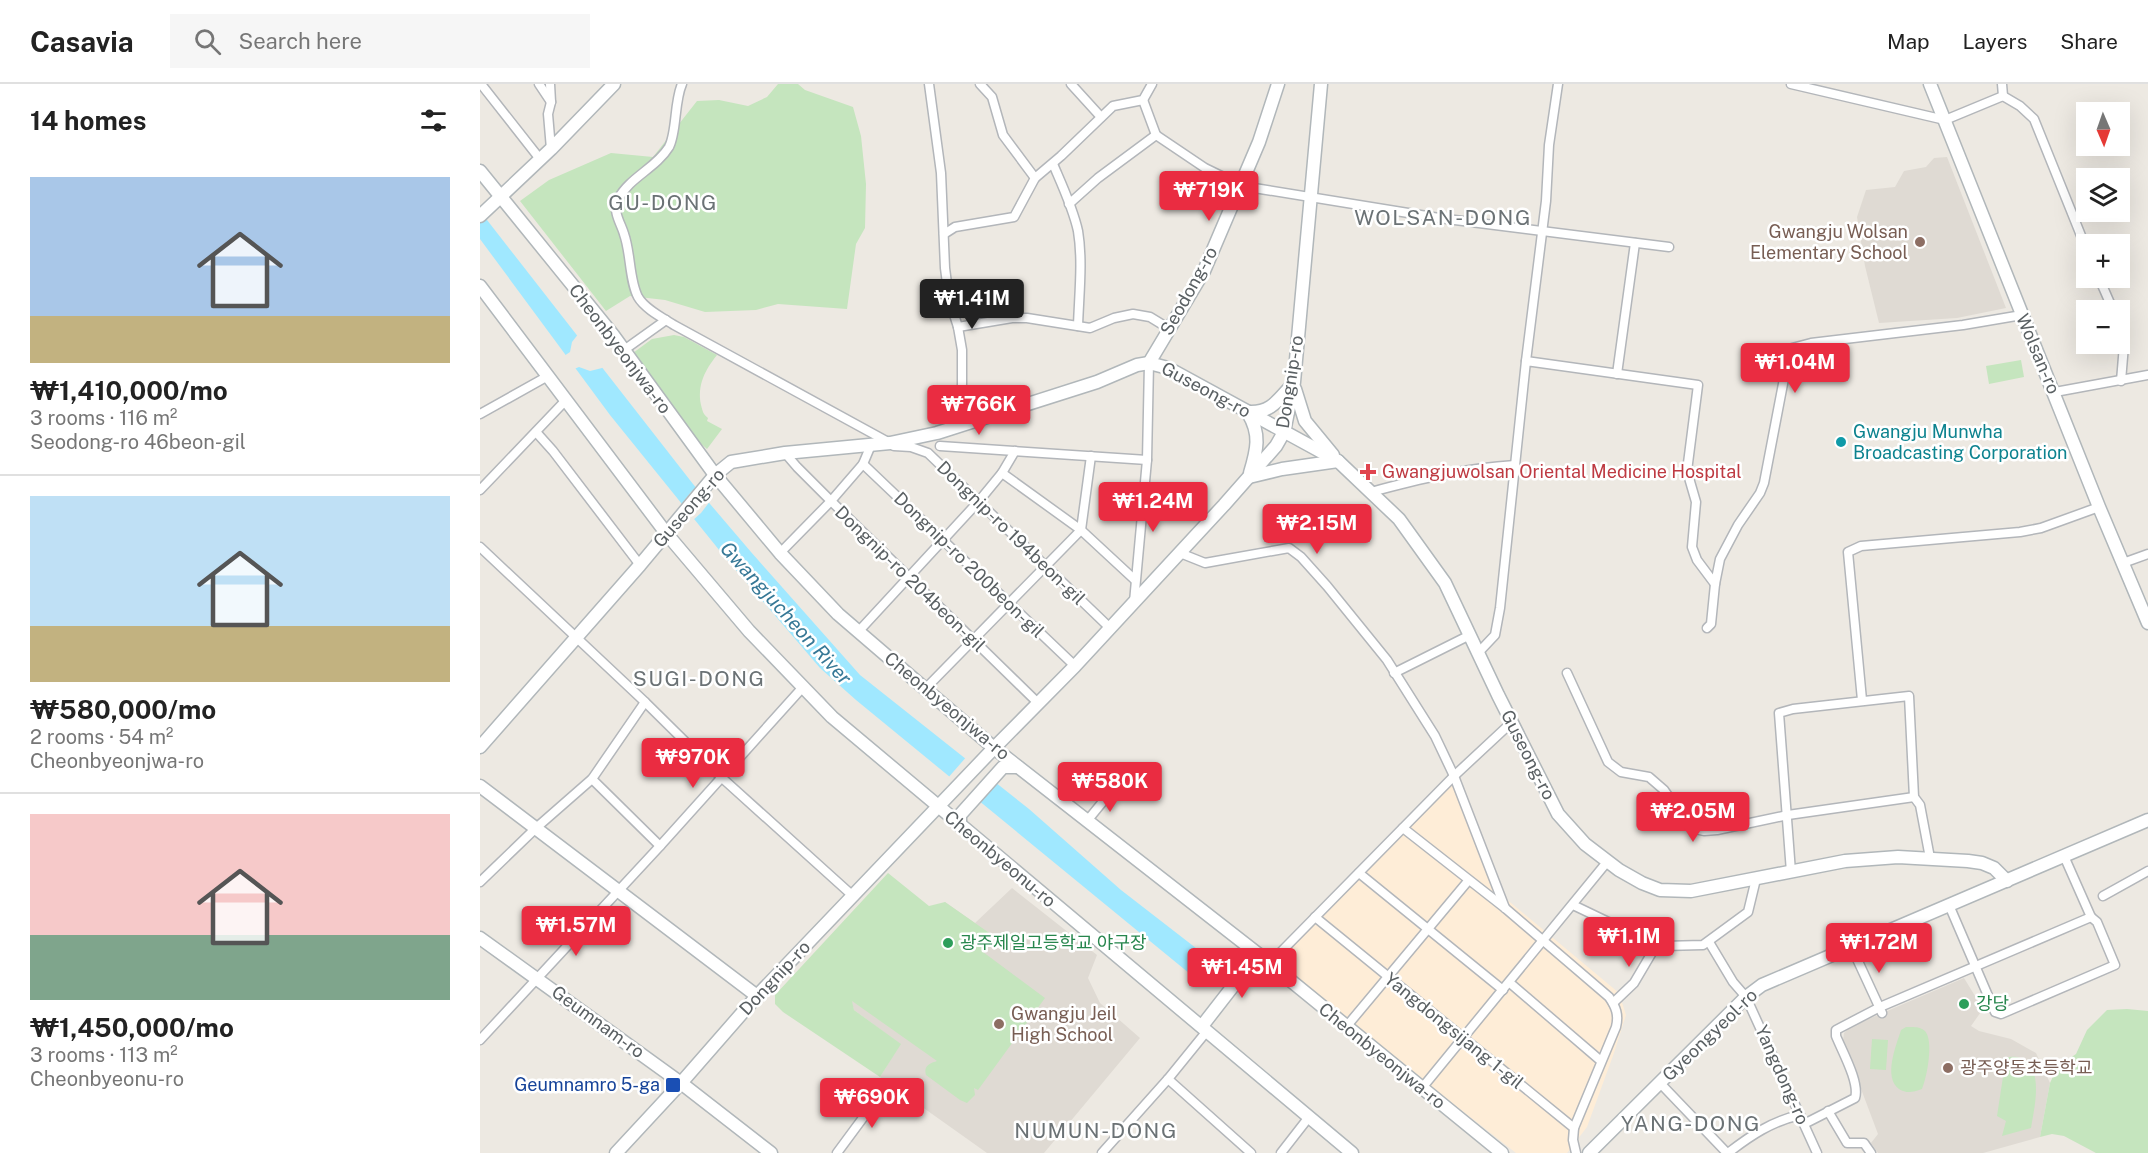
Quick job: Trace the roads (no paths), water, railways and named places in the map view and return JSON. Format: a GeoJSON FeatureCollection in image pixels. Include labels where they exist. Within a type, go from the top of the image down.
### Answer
{"type":"FeatureCollection","features":[{"type":"Feature","properties":{"kind":"street"},"geometry":{"type":"LineString","coordinates":[[482,84],[540,159]]}},
{"type":"Feature","properties":{"kind":"street"},"geometry":{"type":"LineString","coordinates":[[539,84],[551,102]]}},
{"type":"Feature","properties":{"kind":"street"},"geometry":{"type":"LineString","coordinates":[[550,84],[551,102],[548,114],[551,148]]}},
{"type":"Feature","properties":{"kind":"street"},"geometry":{"type":"LineString","coordinates":[[480,216],[614,84]]}},
{"type":"Feature","properties":{"kind":"street"},"geometry":{"type":"LineString","coordinates":[[682,84],[669,147],[628,186],[617,203],[617,217],[625,234],[636,290],[642,302],[666,320],[890,443]]}},
{"type":"Feature","properties":{"kind":"street"},"geometry":{"type":"LineString","coordinates":[[929,84],[941,173],[949,299],[958,327],[963,369],[958,427]]}},
{"type":"Feature","properties":{"kind":"street"},"geometry":{"type":"LineString","coordinates":[[980,84],[992,97],[1004,135],[1035,178]]}},
{"type":"Feature","properties":{"kind":"street"},"geometry":{"type":"LineString","coordinates":[[944,234],[955,227],[1014,217],[1035,178],[1053,164],[1113,106],[1143,100],[1152,84]]}},
{"type":"Feature","properties":{"kind":"street","name":"Seodong-ro"},"geometry":{"type":"LineString","coordinates":[[1149,363],[1204,271],[1242,186],[1278,84]]}},
{"type":"Feature","properties":{"kind":"street","name":"Dongnip-ro"},"geometry":{"type":"LineString","coordinates":[[622,1151],[757,996],[991,750],[1075,666],[1276,446],[1284,432],[1294,382],[1322,84]]}},
{"type":"Feature","properties":{"kind":"street"},"geometry":{"type":"LineString","coordinates":[[1478,653],[1496,635],[1500,608],[1558,84]]}},
{"type":"Feature","properties":{"kind":"street"},"geometry":{"type":"LineString","coordinates":[[1791,84],[1945,120],[2003,96]]}},
{"type":"Feature","properties":{"kind":"street","name":"Wolsan-ro"},"geometry":{"type":"LineString","coordinates":[[1930,84],[2055,392],[2099,507],[2148,623]]}},
{"type":"Feature","properties":{"kind":"street"},"geometry":{"type":"LineString","coordinates":[[2002,84],[2003,96]]}},
{"type":"Feature","properties":{"kind":"street"},"geometry":{"type":"LineString","coordinates":[[1073,85],[1101,117]]}},
{"type":"Feature","properties":{"kind":"street"},"geometry":{"type":"LineString","coordinates":[[2003,96],[2020,106],[2034,119],[2080,234]]}},
{"type":"Feature","properties":{"kind":"street"},"geometry":{"type":"LineString","coordinates":[[1143,100],[1156,135],[1205,168],[1242,186],[1542,232],[1669,247]]}},
{"type":"Feature","properties":{"kind":"street"},"geometry":{"type":"LineString","coordinates":[[1069,204],[1098,178],[1156,135]]}},
{"type":"Feature","properties":{"kind":"street"},"geometry":{"type":"LineString","coordinates":[[1053,164],[1078,232],[1080,252],[1078,326]]}},
{"type":"Feature","properties":{"kind":"street","name":"Cheonbyeonjwa-ro"},"geometry":{"type":"LineString","coordinates":[[480,171],[624,350],[715,475],[807,583],[858,632],[926,688],[991,750],[1018,766],[1258,954],[1502,1153]]}},
{"type":"Feature","properties":{"kind":"street"},"geometry":{"type":"LineString","coordinates":[[1617,374],[1635,243]]}},
{"type":"Feature","properties":{"kind":"street","name":"Cheonbyeonu-ro"},"geometry":{"type":"LineString","coordinates":[[480,286],[666,533],[749,631],[832,717],[941,805],[1352,1153]]}},
{"type":"Feature","properties":{"kind":"street"},"geometry":{"type":"LineString","coordinates":[[958,327],[1012,318],[1093,327],[1114,318],[1132,314],[1150,317],[1168,328]]}},
{"type":"Feature","properties":{"kind":"street"},"geometry":{"type":"LineString","coordinates":[[1707,628],[1711,624],[1714,584],[1720,559],[1743,517],[1762,489],[1792,348],[1811,343],[1960,321],[2022,315]]}},
{"type":"Feature","properties":{"kind":"street"},"geometry":{"type":"LineString","coordinates":[[624,350],[666,320]]}},
{"type":"Feature","properties":{"kind":"street"},"geometry":{"type":"LineString","coordinates":[[2121,381],[2123,354]]}},
{"type":"Feature","properties":{"kind":"street"},"geometry":{"type":"LineString","coordinates":[[1526,361],[1698,385],[1687,471],[1696,502],[1692,547],[1697,560],[1714,584]]}},
{"type":"Feature","properties":{"kind":"street"},"geometry":{"type":"LineString","coordinates":[[1134,603],[1147,460],[1149,363]]}},
{"type":"Feature","properties":{"kind":"street","name":"Guseong-ro"},"geometry":{"type":"LineString","coordinates":[[480,747],[640,565],[715,475],[728,465],[737,460],[890,443],[937,433],[1097,382],[1137,365],[1149,363],[1168,368],[1338,461],[1399,519],[1445,583],[1558,814],[1585,844],[1607,862],[1642,883],[1660,890],[1675,891],[1691,891],[1845,861],[1898,857],[1982,863],[1994,868],[2007,881]]}},
{"type":"Feature","properties":{"kind":"street"},"geometry":{"type":"LineString","coordinates":[[2055,392],[2148,375]]}},
{"type":"Feature","properties":{"kind":"street"},"geometry":{"type":"LineString","coordinates":[[480,414],[548,376]]}},
{"type":"Feature","properties":{"kind":"street"},"geometry":{"type":"LineString","coordinates":[[1248,412],[1262,413],[1272,406],[1294,382]]}},
{"type":"Feature","properties":{"kind":"street"},"geometry":{"type":"LineString","coordinates":[[1294,382],[1305,421],[1338,461]]}},
{"type":"Feature","properties":{"kind":"street"},"geometry":{"type":"LineString","coordinates":[[480,490],[566,400]]}},
{"type":"Feature","properties":{"kind":"street"},"geometry":{"type":"LineString","coordinates":[[1248,412],[1255,424],[1257,449],[1249,477],[1282,469],[1338,461]]}},
{"type":"Feature","properties":{"kind":"street"},"geometry":{"type":"LineString","coordinates":[[536,432],[640,565]]}},
{"type":"Feature","properties":{"kind":"street"},"geometry":{"type":"LineString","coordinates":[[934,459],[940,446],[937,433]]}},
{"type":"Feature","properties":{"kind":"street"},"geometry":{"type":"LineString","coordinates":[[780,553],[831,501],[863,464],[871,445]]}},
{"type":"Feature","properties":{"kind":"street","name":"Dongnip-ro 194beon-gil"},"geometry":{"type":"LineString","coordinates":[[871,445],[911,447],[928,453],[1110,628]]}},
{"type":"Feature","properties":{"kind":"street"},"geometry":{"type":"LineString","coordinates":[[940,446],[1147,460]]}},
{"type":"Feature","properties":{"kind":"street"},"geometry":{"type":"LineString","coordinates":[[858,632],[942,538],[979,501],[1002,473],[1015,451]]}},
{"type":"Feature","properties":{"kind":"street","name":"Dongnip-ro 204beon-gil"},"geometry":{"type":"LineString","coordinates":[[785,453],[796,467],[1038,703]]}},
{"type":"Feature","properties":{"kind":"street"},"geometry":{"type":"LineString","coordinates":[[926,688],[1082,530],[1091,456]]}},
{"type":"Feature","properties":{"kind":"street","name":"Dongnip-ro 200beon-gil"},"geometry":{"type":"LineString","coordinates":[[863,464],[1075,666]]}},
{"type":"Feature","properties":{"kind":"street"},"geometry":{"type":"LineString","coordinates":[[1371,492],[1456,471],[1515,465]]}},
{"type":"Feature","properties":{"kind":"street"},"geometry":{"type":"LineString","coordinates":[[1002,473],[1082,530],[1135,580]]}},
{"type":"Feature","properties":{"kind":"street"},"geometry":{"type":"LineString","coordinates":[[1862,700],[1848,552],[1861,546],[2020,532],[2041,528],[2099,507]]}},
{"type":"Feature","properties":{"kind":"street"},"geometry":{"type":"LineString","coordinates":[[480,547],[577,637],[721,777],[853,896]]}},
{"type":"Feature","properties":{"kind":"street"},"geometry":{"type":"LineString","coordinates":[[1180,553],[1205,563],[1292,549],[1327,586],[1387,660],[1435,736],[1454,776],[1504,908]]}},
{"type":"Feature","properties":{"kind":"street"},"geometry":{"type":"LineString","coordinates":[[2123,563],[2148,554]]}},
{"type":"Feature","properties":{"kind":"street"},"geometry":{"type":"LineString","coordinates":[[1394,672],[1470,635]]}},
{"type":"Feature","properties":{"kind":"street"},"geometry":{"type":"LineString","coordinates":[[1567,673],[1608,762],[1621,772],[1649,777],[1664,790],[1684,819],[1695,830],[1717,830],[1788,815],[1914,797]]}},
{"type":"Feature","properties":{"kind":"street"},"geometry":{"type":"LineString","coordinates":[[721,777],[802,687]]}},
{"type":"Feature","properties":{"kind":"street"},"geometry":{"type":"LineString","coordinates":[[1791,872],[1779,713],[1792,708],[1862,700],[1909,696],[1914,797],[1920,805],[1930,858]]}},
{"type":"Feature","properties":{"kind":"street"},"geometry":{"type":"LineString","coordinates":[[480,882],[536,828],[592,779],[645,702]]}},
{"type":"Feature","properties":{"kind":"street"},"geometry":{"type":"LineString","coordinates":[[1269,964],[1454,776],[1512,722]]}},
{"type":"Feature","properties":{"kind":"street"},"geometry":{"type":"LineString","coordinates":[[960,821],[1004,767],[1018,766]]}},
{"type":"Feature","properties":{"kind":"street","name":"Geumnam-ro"},"geometry":{"type":"LineString","coordinates":[[480,1040],[619,892],[721,777]]}},
{"type":"Feature","properties":{"kind":"street"},"geometry":{"type":"LineString","coordinates":[[592,779],[660,846]]}},
{"type":"Feature","properties":{"kind":"street"},"geometry":{"type":"LineString","coordinates":[[480,786],[757,996]]}},
{"type":"Feature","properties":{"kind":"street"},"geometry":{"type":"LineString","coordinates":[[1087,821],[1114,788]]}},
{"type":"Feature","properties":{"kind":"street","name":"Gyeongyeol-ro"},"geometry":{"type":"LineString","coordinates":[[1590,1153],[1746,997],[1770,981],[2148,820]]}},
{"type":"Feature","properties":{"kind":"street"},"geometry":{"type":"LineString","coordinates":[[1403,828],[1544,941],[1613,1003],[1618,1018],[1574,1128],[1573,1140],[1576,1153]]}},
{"type":"Feature","properties":{"kind":"street"},"geometry":{"type":"LineString","coordinates":[[1948,905],[1995,1012],[2001,1014],[2115,965],[2097,922],[2091,917],[2064,856]]}},
{"type":"Feature","properties":{"kind":"street"},"geometry":{"type":"LineString","coordinates":[[1422,1088],[1607,862]]}},
{"type":"Feature","properties":{"kind":"street"},"geometry":{"type":"LineString","coordinates":[[2103,896],[2148,871]]}},
{"type":"Feature","properties":{"kind":"street"},"geometry":{"type":"LineString","coordinates":[[1359,873],[1503,990]]}},
{"type":"Feature","properties":{"kind":"street"},"geometry":{"type":"LineString","coordinates":[[1573,905],[1657,944],[1698,947],[1709,942],[1748,912],[1756,879]]}},
{"type":"Feature","properties":{"kind":"street"},"geometry":{"type":"LineString","coordinates":[[1346,1026],[1468,881]]}},
{"type":"Feature","properties":{"kind":"street","name":"Yangdongsijang 1-gil"},"geometry":{"type":"LineString","coordinates":[[1315,917],[1574,1128]]}},
{"type":"Feature","properties":{"kind":"street"},"geometry":{"type":"LineString","coordinates":[[1804,1124],[1855,1098],[1857,1092],[1855,1083],[1836,1036],[1836,1030],[2091,917]]}},
{"type":"Feature","properties":{"kind":"street","name":"Geumnam-ro"},"geometry":{"type":"LineString","coordinates":[[480,938],[681,1083],[771,1153]]}},
{"type":"Feature","properties":{"kind":"street","name":"Yangdong-ro"},"geometry":{"type":"LineString","coordinates":[[1709,942],[1733,982],[1746,997],[1817,1153]]}},
{"type":"Feature","properties":{"kind":"street"},"geometry":{"type":"LineString","coordinates":[[1613,1003],[1638,978],[1657,944]]}},
{"type":"Feature","properties":{"kind":"street"},"geometry":{"type":"LineString","coordinates":[[1851,946],[1881,1010]]}},
{"type":"Feature","properties":{"kind":"street"},"geometry":{"type":"LineString","coordinates":[[1102,1153],[1168,1079],[1258,954]]}},
{"type":"Feature","properties":{"kind":"street"},"geometry":{"type":"LineString","coordinates":[[1510,983],[1602,1061]]}},
{"type":"Feature","properties":{"kind":"street"},"geometry":{"type":"LineString","coordinates":[[1168,1079],[1251,1153]]}},
{"type":"Feature","properties":{"kind":"street"},"geometry":{"type":"LineString","coordinates":[[1660,1083],[1727,1153],[1758,1132],[1783,1119],[1800,1114]]}},
{"type":"Feature","properties":{"kind":"street"},"geometry":{"type":"LineString","coordinates":[[837,1153],[885,1089]]}},
{"type":"Feature","properties":{"kind":"street"},"geometry":{"type":"LineString","coordinates":[[1828,1111],[1847,1143],[1864,1143],[1871,1153]]}},
{"type":"Feature","properties":{"kind":"street"},"geometry":{"type":"LineString","coordinates":[[1281,1153],[1309,1117]]}},
{"type":"Feature","properties":{"kind":"water","name":"Gwangjucheon River"},"geometry":{"type":"Polygon","coordinates":[[[480,211],[693,484],[860,675],[1029,809],[1121,890],[1223,969],[1206,987],[820,668],[724,556],[610,415],[480,239],[480,211]]]}},
{"type":"Feature","properties":{"kind":"place","name":"Gwangju Wolsan Elementary School"},"geometry":{"type":"Point","coordinates":[1920,242]}},
{"type":"Feature","properties":{"kind":"place","name":"Gwangju Munwha Broadcasting Corporation"},"geometry":{"type":"Point","coordinates":[1841,442]}},
{"type":"Feature","properties":{"kind":"place","name":"Gwangjuwolsan Oriental Medicine Hospital"},"geometry":{"type":"Point","coordinates":[1368,472]}},
{"type":"Feature","properties":{"kind":"place","name":"광주제일고등학교 야구장"},"geometry":{"type":"Point","coordinates":[948,943]}},
{"type":"Feature","properties":{"kind":"place","name":"강당"},"geometry":{"type":"Point","coordinates":[1964,1004]}},
{"type":"Feature","properties":{"kind":"place","name":"Gwangju Jeil High School"},"geometry":{"type":"Point","coordinates":[999,1024]}},
{"type":"Feature","properties":{"kind":"place","name":"광주양동초등학교"},"geometry":{"type":"Point","coordinates":[1948,1068]}},
{"type":"Feature","properties":{"kind":"place","name":"Geumnamro 5-ga"},"geometry":{"type":"Point","coordinates":[673,1085]}},
{"type":"Feature","properties":{"kind":"district","name":"GU-DONG"},"geometry":{"type":"Point","coordinates":[663,203]}},
{"type":"Feature","properties":{"kind":"district","name":"WOLSAN-DONG"},"geometry":{"type":"Point","coordinates":[1443,218]}},
{"type":"Feature","properties":{"kind":"district","name":"SUGI-DONG"},"geometry":{"type":"Point","coordinates":[699,679]}},
{"type":"Feature","properties":{"kind":"district","name":"YANG-DONG"},"geometry":{"type":"Point","coordinates":[1691,1124]}},
{"type":"Feature","properties":{"kind":"district","name":"NUMUN-DONG"},"geometry":{"type":"Point","coordinates":[1096,1131]}}]}
